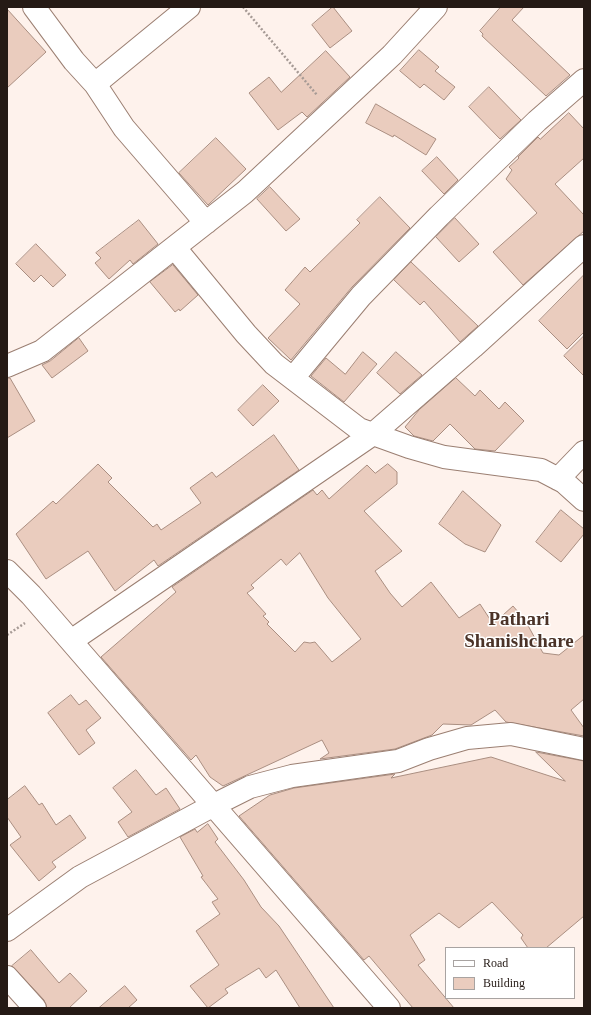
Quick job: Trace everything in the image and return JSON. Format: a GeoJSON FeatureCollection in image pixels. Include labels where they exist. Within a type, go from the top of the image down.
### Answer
{"type":"FeatureCollection","features":[{"type":"Feature","properties":{"kind":"street"},"geometry":{"type":"LineString","coordinates":[[34,7],[74,61],[95,84],[124,128],[206,223]]}},
{"type":"Feature","properties":{"kind":"street"},"geometry":{"type":"LineString","coordinates":[[95,84],[189,7]]}},
{"type":"Feature","properties":{"kind":"street"},"geometry":{"type":"LineString","coordinates":[[7,366],[42,351],[245,192],[392,55],[436,7]]}},
{"type":"Feature","properties":{"kind":"street"},"geometry":{"type":"LineString","coordinates":[[293,378],[361,296],[515,142],[584,80]]}},
{"type":"Feature","properties":{"kind":"street"},"geometry":{"type":"LineString","coordinates":[[71,642],[373,434],[473,347],[584,246]]}},
{"type":"Feature","properties":{"kind":"street"},"geometry":{"type":"LineString","coordinates":[[175,248],[246,334],[274,364],[360,429],[444,457],[542,470],[564,482],[584,500]]}},
{"type":"Feature","properties":{"kind":"street"},"geometry":{"type":"LineString","coordinates":[[558,479],[584,452]]}},
{"type":"Feature","properties":{"kind":"street"},"geometry":{"type":"LineString","coordinates":[[7,571],[31,595],[389,1008]]}},
{"type":"Feature","properties":{"kind":"street"},"geometry":{"type":"LineString","coordinates":[[7,930],[80,877],[214,805],[257,786],[292,776],[398,761],[429,749],[467,738],[511,734],[584,749]]}},
{"type":"Feature","properties":{"kind":"street"},"geometry":{"type":"LineString","coordinates":[[7,977],[35,1008]]}},
{"type":"Feature","properties":{"kind":"path"},"geometry":{"type":"LineString","coordinates":[[243,7],[331,111]]}},
{"type":"Feature","properties":{"kind":"building"},"geometry":{"type":"Polygon","coordinates":[[[333,7],[352,31],[330,48],[312,25],[333,7]]]}},
{"type":"Feature","properties":{"kind":"building"},"geometry":{"type":"Polygon","coordinates":[[[501,7],[524,7],[512,20],[570,75],[546,96],[482,36],[483,34],[480,31],[501,7]]]}},
{"type":"Feature","properties":{"kind":"building"},"geometry":{"type":"Polygon","coordinates":[[[7,9],[46,52],[7,88],[7,9]]]}},
{"type":"Feature","properties":{"kind":"building"},"geometry":{"type":"Polygon","coordinates":[[[419,50],[439,67],[435,71],[455,87],[444,100],[424,84],[420,88],[400,71],[419,50]]]}},
{"type":"Feature","properties":{"kind":"building"},"geometry":{"type":"Polygon","coordinates":[[[326,51],[350,77],[307,117],[302,112],[278,130],[249,93],[269,77],[281,92],[326,51]]]}},
{"type":"Feature","properties":{"kind":"building"},"geometry":{"type":"Polygon","coordinates":[[[489,87],[521,120],[500,139],[469,107],[489,87]]]}},
{"type":"Feature","properties":{"kind":"building"},"geometry":{"type":"Polygon","coordinates":[[[376,104],[436,139],[426,155],[394,135],[393,137],[366,123],[376,104]]]}},
{"type":"Feature","properties":{"kind":"building"},"geometry":{"type":"Polygon","coordinates":[[[569,113],[584,129],[584,158],[555,184],[584,215],[584,231],[523,285],[493,252],[537,213],[506,179],[512,170],[509,167],[538,137],[540,139],[569,113]]]}},
{"type":"Feature","properties":{"kind":"building"},"geometry":{"type":"Polygon","coordinates":[[[216,138],[246,169],[208,205],[179,173],[216,138]]]}},
{"type":"Feature","properties":{"kind":"building"},"geometry":{"type":"Polygon","coordinates":[[[437,157],[458,180],[444,194],[422,171],[437,157]]]}},
{"type":"Feature","properties":{"kind":"building"},"geometry":{"type":"Polygon","coordinates":[[[270,187],[300,219],[286,231],[257,199],[270,187]]]}},
{"type":"Feature","properties":{"kind":"building"},"geometry":{"type":"Polygon","coordinates":[[[380,197],[410,228],[352,287],[291,360],[268,338],[300,304],[285,290],[305,267],[310,272],[360,223],[357,220],[380,197]]]}},
{"type":"Feature","properties":{"kind":"building"},"geometry":{"type":"Polygon","coordinates":[[[455,218],[479,244],[459,262],[436,237],[455,218]]]}},
{"type":"Feature","properties":{"kind":"building"},"geometry":{"type":"Polygon","coordinates":[[[139,220],[158,244],[133,264],[130,260],[109,279],[95,263],[101,258],[96,253],[139,220]]]}},
{"type":"Feature","properties":{"kind":"building"},"geometry":{"type":"Polygon","coordinates":[[[36,244],[66,275],[53,287],[41,275],[34,282],[16,264],[36,244]]]}},
{"type":"Feature","properties":{"kind":"building"},"geometry":{"type":"Polygon","coordinates":[[[411,262],[478,326],[460,342],[424,301],[420,305],[394,280],[411,262]]]}},
{"type":"Feature","properties":{"kind":"building"},"geometry":{"type":"Polygon","coordinates":[[[173,265],[198,295],[180,311],[179,309],[175,312],[150,282],[173,265]]]}},
{"type":"Feature","properties":{"kind":"building"},"geometry":{"type":"Polygon","coordinates":[[[584,275],[584,332],[567,349],[539,321],[584,275]]]}},
{"type":"Feature","properties":{"kind":"building"},"geometry":{"type":"Polygon","coordinates":[[[584,336],[584,376],[564,356],[584,336]]]}},
{"type":"Feature","properties":{"kind":"building"},"geometry":{"type":"Polygon","coordinates":[[[79,338],[88,351],[52,378],[42,365],[50,361],[79,338]]]}},
{"type":"Feature","properties":{"kind":"building"},"geometry":{"type":"Polygon","coordinates":[[[363,352],[377,364],[344,402],[311,376],[326,358],[345,374],[363,352]]]}},
{"type":"Feature","properties":{"kind":"building"},"geometry":{"type":"Polygon","coordinates":[[[396,352],[422,375],[400,394],[377,373],[396,352]]]}},
{"type":"Feature","properties":{"kind":"building"},"geometry":{"type":"Polygon","coordinates":[[[7,378],[10,378],[35,421],[7,438],[7,378]]]}},
{"type":"Feature","properties":{"kind":"building"},"geometry":{"type":"Polygon","coordinates":[[[456,378],[475,396],[480,390],[499,409],[505,402],[524,421],[495,451],[475,449],[450,424],[433,441],[414,436],[405,427],[419,410],[456,378]]]}},
{"type":"Feature","properties":{"kind":"building"},"geometry":{"type":"Polygon","coordinates":[[[263,385],[279,401],[253,426],[238,410],[263,385]]]}},
{"type":"Feature","properties":{"kind":"building"},"geometry":{"type":"Polygon","coordinates":[[[274,435],[299,470],[158,566],[154,560],[115,591],[88,551],[46,579],[16,534],[53,501],[56,504],[98,464],[112,478],[108,482],[153,527],[157,524],[161,530],[201,503],[190,488],[212,472],[216,477],[274,435]]]}},
{"type":"Feature","properties":{"kind":"building"},"geometry":{"type":"Polygon","coordinates":[[[388,464],[397,472],[397,484],[364,511],[402,551],[375,571],[390,593],[402,607],[431,582],[459,618],[480,604],[493,624],[513,606],[525,620],[543,653],[559,655],[584,635],[584,699],[571,710],[584,728],[584,736],[506,722],[495,710],[471,725],[443,724],[432,735],[395,749],[320,759],[329,753],[322,740],[223,786],[210,777],[196,755],[191,760],[101,657],[176,592],[172,587],[313,490],[317,495],[322,490],[329,499],[367,465],[375,473],[388,464]],[[300,553],[286,565],[281,559],[251,585],[254,588],[247,593],[266,614],[263,616],[269,622],[267,624],[295,652],[304,642],[315,642],[332,662],[361,639],[328,598],[300,553]]]}},
{"type":"Feature","properties":{"kind":"building"},"geometry":{"type":"Polygon","coordinates":[[[463,491],[501,525],[485,552],[465,544],[439,524],[463,491]]]}},
{"type":"Feature","properties":{"kind":"building"},"geometry":{"type":"Polygon","coordinates":[[[561,510],[584,529],[584,534],[561,562],[536,542],[561,510]]]}},
{"type":"Feature","properties":{"kind":"building"},"geometry":{"type":"Polygon","coordinates":[[[71,695],[79,705],[86,700],[101,718],[86,730],[95,743],[79,755],[48,713],[71,695]]]}},
{"type":"Feature","properties":{"kind":"building"},"geometry":{"type":"Polygon","coordinates":[[[536,752],[584,761],[584,916],[547,947],[527,947],[521,938],[523,935],[492,902],[459,928],[439,913],[410,935],[425,960],[418,965],[454,1008],[413,1008],[369,956],[364,960],[239,816],[270,795],[294,788],[395,774],[391,778],[491,757],[565,781],[536,752]]]}},
{"type":"Feature","properties":{"kind":"building"},"geometry":{"type":"Polygon","coordinates":[[[136,770],[156,795],[166,788],[180,809],[128,837],[118,822],[132,812],[113,788],[136,770]]]}},
{"type":"Feature","properties":{"kind":"building"},"geometry":{"type":"Polygon","coordinates":[[[25,786],[39,805],[42,803],[56,825],[70,815],[86,838],[52,862],[56,867],[39,881],[10,845],[21,837],[7,817],[7,800],[25,786]]]}},
{"type":"Feature","properties":{"kind":"building"},"geometry":{"type":"Polygon","coordinates":[[[208,824],[218,839],[215,842],[244,880],[261,907],[279,926],[334,1008],[300,1008],[276,970],[266,978],[259,968],[225,989],[228,993],[208,1008],[190,986],[219,965],[196,931],[220,914],[212,902],[218,899],[201,877],[203,876],[180,837],[195,829],[197,832],[208,824]]]}},
{"type":"Feature","properties":{"kind":"building"},"geometry":{"type":"Polygon","coordinates":[[[31,950],[59,983],[70,973],[87,991],[69,1008],[47,1008],[44,1000],[12,966],[31,950]]]}},
{"type":"Feature","properties":{"kind":"building"},"geometry":{"type":"Polygon","coordinates":[[[125,986],[137,1000],[128,1008],[99,1008],[125,986]]]}},
{"type":"Feature","properties":{"kind":"district","name":"Pathari Shanishchare"},"geometry":{"type":"Point","coordinates":[519,631]}}]}
